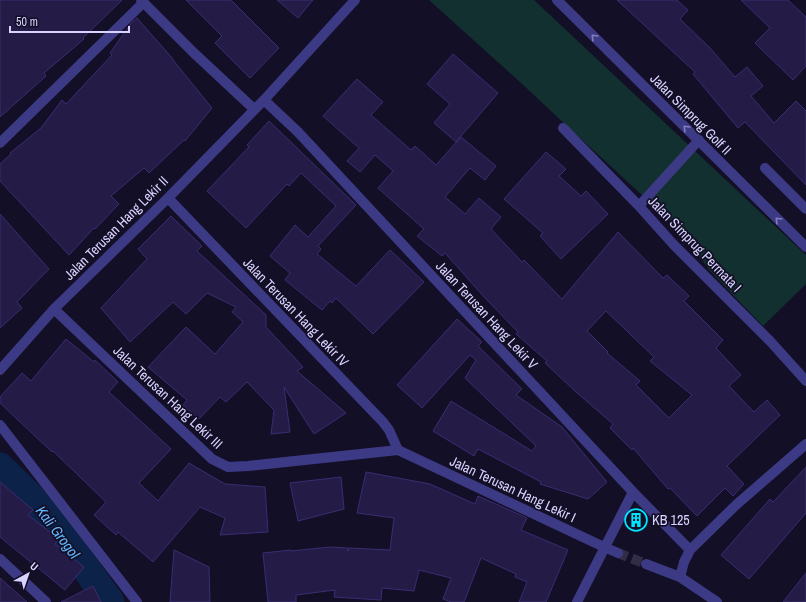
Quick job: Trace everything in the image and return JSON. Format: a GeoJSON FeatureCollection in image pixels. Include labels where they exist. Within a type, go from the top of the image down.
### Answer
{"type":"FeatureCollection","features":[{"type":"Feature","properties":{"kind":"street","name":"Jalan Terusan Hang Lekir II"},"geometry":{"type":"LineString","coordinates":[[0,370],[54,309],[168,198],[264,100],[355,0]]}},
{"type":"Feature","properties":{"kind":"street","name":"Jalan Simprug Golf II"},"geometry":{"type":"LineString","coordinates":[[557,0],[806,247]]}},
{"type":"Feature","properties":{"kind":"street"},"geometry":{"type":"LineString","coordinates":[[0,143],[142,1],[194,53],[254,109]]}},
{"type":"Feature","properties":{"kind":"street","name":"Jalan Terusan Hang Lekir V"},"geometry":{"type":"LineString","coordinates":[[264,100],[298,132],[633,492],[690,550]]}},
{"type":"Feature","properties":{"kind":"street","name":"Jalan Simprug Permata I"},"geometry":{"type":"LineString","coordinates":[[563,128],[639,206],[673,244],[770,341],[806,381]]}},
{"type":"Feature","properties":{"kind":"street"},"geometry":{"type":"LineString","coordinates":[[639,206],[699,140]]}},
{"type":"Feature","properties":{"kind":"street"},"geometry":{"type":"LineString","coordinates":[[765,168],[806,209]]}},
{"type":"Feature","properties":{"kind":"street","name":"Jalan Terusan Hang Lekir IV"},"geometry":{"type":"LineString","coordinates":[[168,198],[383,422],[389,430],[398,450]]}},
{"type":"Feature","properties":{"kind":"street","name":"Jalan Terusan Hang Lekir III"},"geometry":{"type":"LineString","coordinates":[[54,309],[212,459],[228,467],[398,450]]}},
{"type":"Feature","properties":{"kind":"street"},"geometry":{"type":"LineString","coordinates":[[0,425],[137,602]]}},
{"type":"Feature","properties":{"kind":"street"},"geometry":{"type":"LineString","coordinates":[[680,577],[684,562],[690,550],[736,505],[806,444]]}},
{"type":"Feature","properties":{"kind":"street","name":"Jalan Terusan Hang Lekir I"},"geometry":{"type":"LineString","coordinates":[[398,450],[604,548],[618,553]]}},
{"type":"Feature","properties":{"kind":"street"},"geometry":{"type":"LineString","coordinates":[[577,602],[633,492]]}},
{"type":"Feature","properties":{"kind":"street"},"geometry":{"type":"LineString","coordinates":[[0,559],[46,602]]}},
{"type":"Feature","properties":{"kind":"street"},"geometry":{"type":"LineString","coordinates":[[646,564],[680,577],[717,602]]}},
{"type":"Feature","properties":{"kind":"green space"},"geometry":{"type":"Polygon","coordinates":[[[429,0],[534,0],[806,255],[806,284],[763,326],[709,270],[680,230],[429,0]]]}},
{"type":"Feature","properties":{"kind":"building"},"geometry":{"type":"Polygon","coordinates":[[[0,0],[122,0],[83,38],[84,39],[44,73],[46,76],[0,117],[0,0]]]}},
{"type":"Feature","properties":{"kind":"building"},"geometry":{"type":"Polygon","coordinates":[[[186,0],[231,0],[279,48],[250,78],[215,43],[222,36],[186,0]]]}},
{"type":"Feature","properties":{"kind":"building"},"geometry":{"type":"Polygon","coordinates":[[[277,0],[313,0],[298,18],[277,0]]]}},
{"type":"Feature","properties":{"kind":"building"},"geometry":{"type":"Polygon","coordinates":[[[617,0],[677,0],[688,10],[680,19],[710,48],[735,77],[747,67],[763,86],[751,96],[774,123],[796,101],[806,111],[806,185],[745,122],[738,128],[693,74],[695,72],[617,0]]]}},
{"type":"Feature","properties":{"kind":"building"},"geometry":{"type":"Polygon","coordinates":[[[741,0],[788,0],[806,17],[806,66],[793,80],[755,43],[770,28],[741,0]]]}},
{"type":"Feature","properties":{"kind":"building"},"geometry":{"type":"Polygon","coordinates":[[[137,18],[173,59],[212,108],[185,141],[184,140],[149,173],[144,168],[111,196],[119,204],[69,255],[0,181],[0,164],[11,154],[10,153],[41,128],[62,100],[66,104],[112,55],[110,53],[132,22],[137,18]]]}},
{"type":"Feature","properties":{"kind":"building"},"geometry":{"type":"Polygon","coordinates":[[[453,54],[498,93],[456,142],[434,123],[450,104],[427,84],[453,54]]]}},
{"type":"Feature","properties":{"kind":"building"},"geometry":{"type":"Polygon","coordinates":[[[357,79],[383,102],[371,115],[411,150],[415,146],[436,165],[461,137],[496,166],[485,180],[470,168],[445,197],[465,214],[479,198],[501,217],[491,229],[522,262],[524,260],[562,299],[618,232],[663,278],[667,275],[689,296],[684,301],[723,340],[716,348],[741,375],[729,386],[754,412],[767,400],[780,415],[727,466],[744,484],[733,496],[725,488],[697,516],[670,488],[668,489],[633,448],[632,450],[610,428],[613,424],[575,391],[545,363],[547,361],[516,334],[518,332],[445,253],[442,256],[417,236],[424,229],[378,188],[393,171],[375,155],[360,172],[347,161],[359,148],[323,116],[357,79]],[[606,311],[587,331],[608,352],[607,353],[640,381],[636,385],[669,418],[692,395],[650,361],[654,357],[606,311]]]}},
{"type":"Feature","properties":{"kind":"building"},"geometry":{"type":"Polygon","coordinates":[[[269,121],[356,205],[318,246],[321,249],[317,254],[356,286],[390,250],[424,282],[373,334],[336,298],[332,303],[330,301],[322,310],[285,280],[290,273],[270,256],[295,225],[308,237],[336,206],[301,173],[289,186],[287,184],[246,228],[207,191],[249,147],[247,145],[269,121]]]}},
{"type":"Feature","properties":{"kind":"building"},"geometry":{"type":"Polygon","coordinates":[[[546,152],[566,169],[559,176],[581,196],[586,191],[608,214],[561,259],[540,236],[543,233],[504,199],[546,152]]]}},
{"type":"Feature","properties":{"kind":"building"},"geometry":{"type":"Polygon","coordinates":[[[0,214],[49,269],[17,302],[22,308],[0,328],[0,214]]]}},
{"type":"Feature","properties":{"kind":"building"},"geometry":{"type":"Polygon","coordinates":[[[171,216],[202,246],[197,251],[266,315],[266,327],[303,367],[297,371],[346,413],[314,434],[284,387],[290,432],[271,434],[274,410],[247,382],[226,402],[220,397],[199,419],[183,405],[187,400],[148,367],[186,327],[215,354],[243,322],[232,312],[236,307],[207,293],[186,314],[173,302],[130,342],[101,308],[147,259],[138,249],[171,216]]]}},
{"type":"Feature","properties":{"kind":"building"},"geometry":{"type":"Polygon","coordinates":[[[457,319],[482,342],[478,346],[522,389],[516,395],[562,427],[607,482],[588,499],[540,484],[541,482],[478,449],[474,456],[433,431],[451,401],[532,451],[536,446],[465,378],[476,360],[470,355],[422,408],[397,385],[457,319]]]}},
{"type":"Feature","properties":{"kind":"building"},"geometry":{"type":"Polygon","coordinates":[[[66,339],[94,362],[95,360],[118,382],[109,392],[171,449],[139,483],[158,501],[189,463],[225,484],[265,487],[268,532],[220,535],[225,518],[200,507],[153,562],[118,532],[116,535],[94,515],[106,502],[0,403],[0,397],[22,373],[31,381],[66,339]]]}},
{"type":"Feature","properties":{"kind":"building"},"geometry":{"type":"Polygon","coordinates":[[[806,467],[806,513],[749,579],[721,555],[770,499],[773,502],[806,467]]]}},
{"type":"Feature","properties":{"kind":"building"},"geometry":{"type":"Polygon","coordinates":[[[366,472],[430,484],[475,504],[478,496],[527,518],[521,530],[568,550],[546,602],[519,602],[527,582],[515,577],[516,574],[481,558],[464,602],[451,602],[443,599],[451,578],[419,570],[414,591],[382,588],[381,600],[334,597],[335,590],[296,595],[296,602],[268,602],[263,553],[330,547],[348,548],[348,551],[349,548],[390,550],[394,518],[357,513],[366,472]]]}},
{"type":"Feature","properties":{"kind":"building"},"geometry":{"type":"Polygon","coordinates":[[[341,477],[344,509],[298,521],[290,483],[341,477]]]}},
{"type":"Feature","properties":{"kind":"building"},"geometry":{"type":"Polygon","coordinates":[[[0,482],[33,510],[28,515],[59,539],[55,544],[84,567],[65,590],[0,537],[0,482]]]}},
{"type":"Feature","properties":{"kind":"building"},"geometry":{"type":"Polygon","coordinates":[[[174,550],[209,567],[210,602],[170,602],[174,550]]]}},
{"type":"Feature","properties":{"kind":"building"},"geometry":{"type":"Polygon","coordinates":[[[806,573],[806,602],[783,602],[806,573]]]}},
{"type":"Feature","properties":{"kind":"building"},"geometry":{"type":"Polygon","coordinates":[[[0,578],[27,602],[0,602],[0,578]]]}},
{"type":"Feature","properties":{"kind":"building"},"geometry":{"type":"Polygon","coordinates":[[[93,586],[101,602],[61,602],[93,586]]]}},
{"type":"Feature","properties":{"kind":"waterway","name":"Kali Grogol"},"geometry":{"type":"LineString","coordinates":[[0,467],[45,511],[110,602]]}},
{"type":"Feature","properties":{"kind":"tunnel"},"geometry":{"type":"LineString","coordinates":[[618,553],[646,564]]}},
{"type":"Feature","properties":{"kind":"place","name":"KB 125"},"geometry":{"type":"Point","coordinates":[636,520]}}]}
